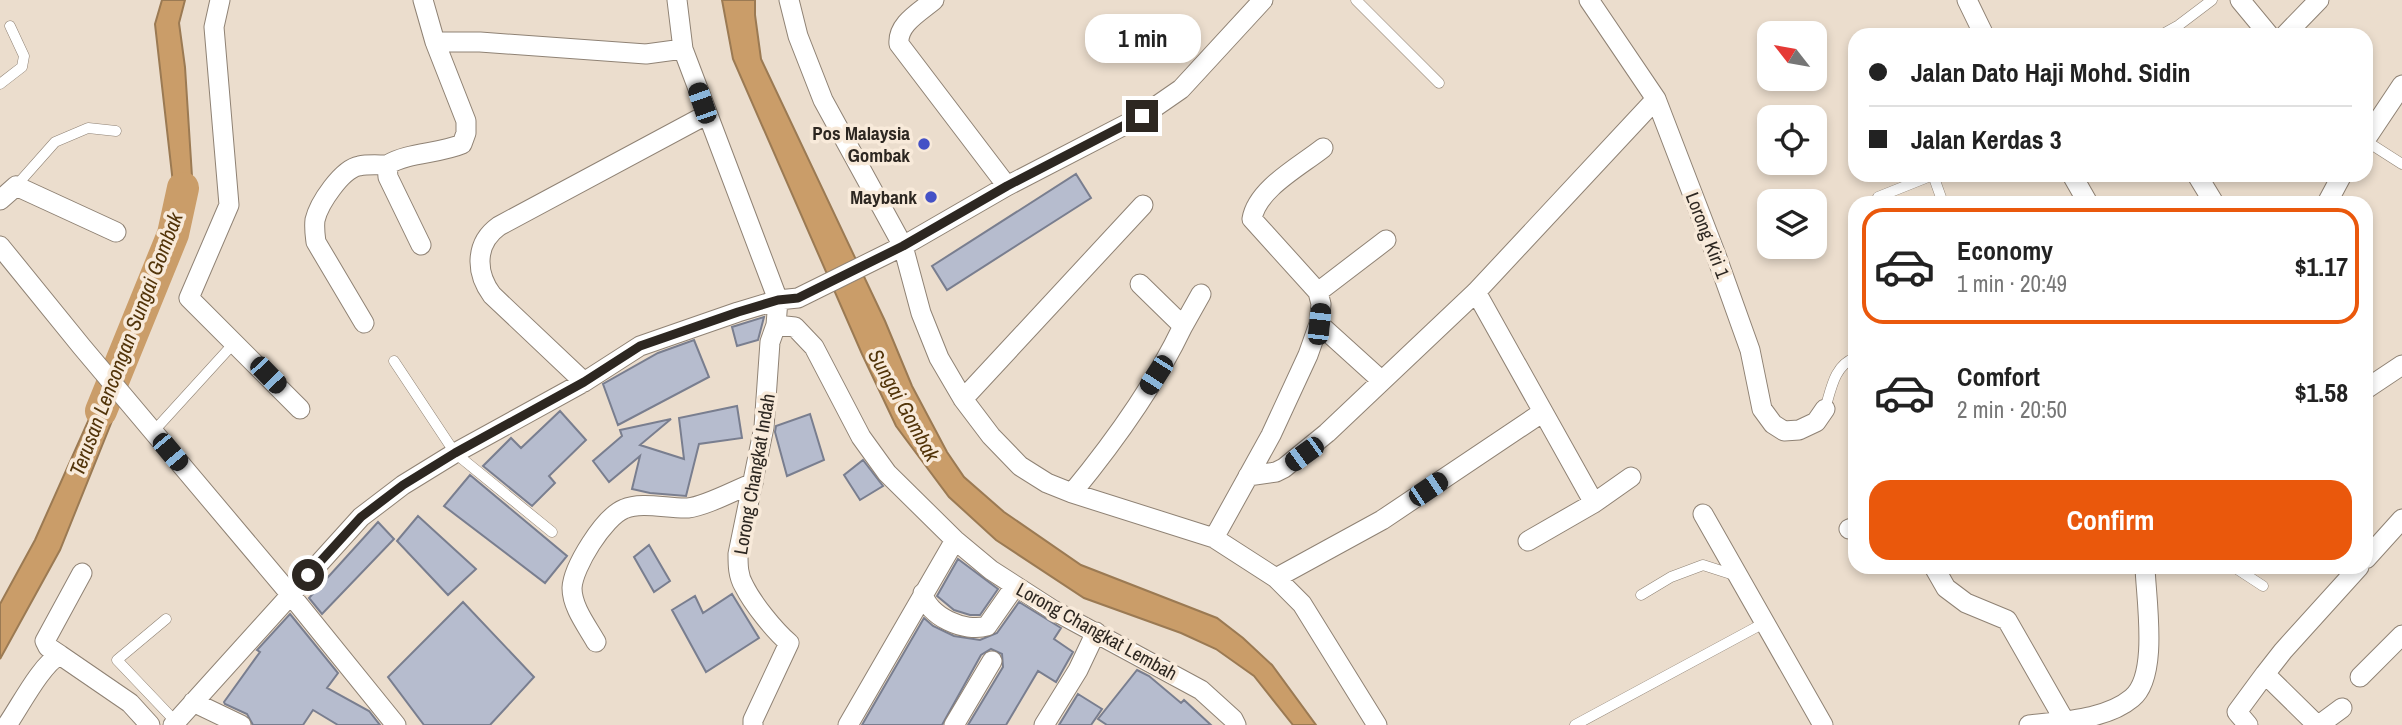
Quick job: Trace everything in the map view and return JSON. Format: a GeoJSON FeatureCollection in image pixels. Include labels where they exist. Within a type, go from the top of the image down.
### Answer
{"type":"FeatureCollection","features":[{"type":"Feature","properties":{"kind":"street"},"geometry":{"type":"LineString","coordinates":[[220,0],[214,27],[229,205],[189,298],[300,409]]}},
{"type":"Feature","properties":{"kind":"street"},"geometry":{"type":"LineString","coordinates":[[364,323],[316,242],[316,216],[346,172],[358,166],[387,165],[396,160],[448,150],[461,144],[467,133],[466,121],[435,42],[423,0]]}},
{"type":"Feature","properties":{"kind":"street"},"geometry":{"type":"LineString","coordinates":[[677,0],[683,49],[778,300]]}},
{"type":"Feature","properties":{"kind":"street"},"geometry":{"type":"LineString","coordinates":[[789,0],[797,36],[823,100],[903,246],[928,333],[963,399],[991,436],[1020,466],[1047,483],[1214,538],[1276,578],[1302,604],[1377,725]]}},
{"type":"Feature","properties":{"kind":"street"},"geometry":{"type":"LineString","coordinates":[[175,724],[361,517],[403,485],[584,382],[640,346],[778,300],[798,298],[903,246],[1007,186],[1162,104],[1181,89],[1263,0]]}},
{"type":"Feature","properties":{"kind":"street","name":"Lorong Kiri 1"},"geometry":{"type":"LineString","coordinates":[[1589,0],[1656,99],[1750,349],[1762,409],[1773,424],[1784,431],[1799,430],[1816,422],[1825,409]]}},
{"type":"Feature","properties":{"kind":"street"},"geometry":{"type":"LineString","coordinates":[[1967,0],[1981,28]]}},
{"type":"Feature","properties":{"kind":"street"},"geometry":{"type":"LineString","coordinates":[[2240,0],[2263,28]]}},
{"type":"Feature","properties":{"kind":"street"},"geometry":{"type":"LineString","coordinates":[[2292,28],[2319,0]]}},
{"type":"Feature","properties":{"kind":"street"},"geometry":{"type":"LineString","coordinates":[[928,2],[905,24],[898,36],[899,44],[1007,186]]}},
{"type":"Feature","properties":{"kind":"street"},"geometry":{"type":"LineString","coordinates":[[435,42],[480,42],[646,54],[683,49]]}},
{"type":"Feature","properties":{"kind":"street"},"geometry":{"type":"LineString","coordinates":[[2373,129],[2402,85]]}},
{"type":"Feature","properties":{"kind":"street"},"geometry":{"type":"LineString","coordinates":[[1248,476],[1276,472],[1304,454],[1382,382],[1476,292],[1656,99]]}},
{"type":"Feature","properties":{"kind":"street"},"geometry":{"type":"LineString","coordinates":[[584,382],[492,295],[485,285],[479,265],[485,241],[493,230],[527,210],[706,115]]}},
{"type":"Feature","properties":{"kind":"street"},"geometry":{"type":"LineString","coordinates":[[1214,538],[1289,399],[1319,324],[1321,304],[1318,292],[1252,219],[1254,205],[1265,193],[1324,148]]}},
{"type":"Feature","properties":{"kind":"street"},"geometry":{"type":"LineString","coordinates":[[387,165],[388,177],[421,245]]}},
{"type":"Feature","properties":{"kind":"street"},"geometry":{"type":"LineString","coordinates":[[0,200],[16,186],[116,232]]}},
{"type":"Feature","properties":{"kind":"street"},"geometry":{"type":"LineString","coordinates":[[963,399],[1143,205]]}},
{"type":"Feature","properties":{"kind":"street"},"geometry":{"type":"LineString","coordinates":[[1318,292],[1386,240]]}},
{"type":"Feature","properties":{"kind":"street"},"geometry":{"type":"LineString","coordinates":[[0,246],[397,725]]}},
{"type":"Feature","properties":{"kind":"street"},"geometry":{"type":"LineString","coordinates":[[1140,284],[1183,326]]}},
{"type":"Feature","properties":{"kind":"street"},"geometry":{"type":"LineString","coordinates":[[1476,292],[1594,503]]}},
{"type":"Feature","properties":{"kind":"street"},"geometry":{"type":"LineString","coordinates":[[1072,493],[1128,419],[1170,353],[1201,294]]}},
{"type":"Feature","properties":{"kind":"street","name":"Lorong Changkat Indah"},"geometry":{"type":"LineString","coordinates":[[753,725],[789,643],[779,634],[744,587],[738,572],[738,554],[764,428],[770,342],[776,325],[778,300]]}},
{"type":"Feature","properties":{"kind":"street"},"geometry":{"type":"LineString","coordinates":[[1319,324],[1382,382]]}},
{"type":"Feature","properties":{"kind":"street","name":"Lorong Changkat Lembah"},"geometry":{"type":"LineString","coordinates":[[776,325],[795,327],[814,347],[861,437],[887,474],[955,540],[1015,586],[1054,610],[1201,690],[1232,723]]}},
{"type":"Feature","properties":{"kind":"street"},"geometry":{"type":"LineString","coordinates":[[2373,380],[2402,365]]}},
{"type":"Feature","properties":{"kind":"street"},"geometry":{"type":"LineString","coordinates":[[1276,578],[1382,520],[1543,412]]}},
{"type":"Feature","properties":{"kind":"street"},"geometry":{"type":"LineString","coordinates":[[1528,541],[1594,503],[1631,477]]}},
{"type":"Feature","properties":{"kind":"street"},"geometry":{"type":"LineString","coordinates":[[596,642],[578,611],[572,588],[579,566],[606,523],[623,509],[639,506],[691,508],[753,483]]}},
{"type":"Feature","properties":{"kind":"street"},"geometry":{"type":"LineString","coordinates":[[1703,514],[1823,725]]}},
{"type":"Feature","properties":{"kind":"street"},"geometry":{"type":"LineString","coordinates":[[2373,551],[2402,519]]}},
{"type":"Feature","properties":{"kind":"street"},"geometry":{"type":"LineString","coordinates":[[848,725],[955,540]]}},
{"type":"Feature","properties":{"kind":"street"},"geometry":{"type":"LineString","coordinates":[[82,573],[45,641],[46,645],[130,703],[150,725]]}},
{"type":"Feature","properties":{"kind":"street"},"geometry":{"type":"LineString","coordinates":[[1938,574],[1946,589],[1966,603],[2007,620],[2066,723]]}},
{"type":"Feature","properties":{"kind":"street"},"geometry":{"type":"LineString","coordinates":[[2029,725],[2066,723],[2120,706],[2135,696],[2145,679],[2149,654],[2145,574]]}},
{"type":"Feature","properties":{"kind":"street"},"geometry":{"type":"LineString","coordinates":[[2248,725],[2237,712],[2283,651],[2353,574]]}},
{"type":"Feature","properties":{"kind":"street"},"geometry":{"type":"LineString","coordinates":[[923,593],[925,602],[933,612],[946,620],[981,628],[987,625],[1015,586]]}},
{"type":"Feature","properties":{"kind":"street"},"geometry":{"type":"LineString","coordinates":[[1044,725],[1078,670],[1096,632]]}},
{"type":"Feature","properties":{"kind":"street"},"geometry":{"type":"LineString","coordinates":[[2360,677],[2402,635]]}},
{"type":"Feature","properties":{"kind":"street"},"geometry":{"type":"LineString","coordinates":[[7,725],[46,667],[60,655]]}},
{"type":"Feature","properties":{"kind":"street"},"geometry":{"type":"LineString","coordinates":[[954,725],[992,661]]}},
{"type":"Feature","properties":{"kind":"street"},"geometry":{"type":"LineString","coordinates":[[2266,674],[2318,725],[2342,708]]}},
{"type":"Feature","properties":{"kind":"street"},"geometry":{"type":"LineString","coordinates":[[193,702],[241,725]]}},
{"type":"Feature","properties":{"kind":"lane"},"geometry":{"type":"LineString","coordinates":[[1356,0],[1440,83]]}},
{"type":"Feature","properties":{"kind":"lane"},"geometry":{"type":"LineString","coordinates":[[2174,28],[2212,0]]}},
{"type":"Feature","properties":{"kind":"lane"},"geometry":{"type":"LineString","coordinates":[[0,84],[22,67],[24,56],[10,26]]}},
{"type":"Feature","properties":{"kind":"lane"},"geometry":{"type":"LineString","coordinates":[[16,186],[55,142],[88,128],[116,131]]}},
{"type":"Feature","properties":{"kind":"lane"},"geometry":{"type":"LineString","coordinates":[[2373,145],[2402,164]]}},
{"type":"Feature","properties":{"kind":"lane"},"geometry":{"type":"LineString","coordinates":[[1880,196],[1916,182]]}},
{"type":"Feature","properties":{"kind":"lane"},"geometry":{"type":"LineString","coordinates":[[146,424],[235,342]]}},
{"type":"Feature","properties":{"kind":"lane"},"geometry":{"type":"LineString","coordinates":[[394,361],[455,453],[552,532]]}},
{"type":"Feature","properties":{"kind":"lane"},"geometry":{"type":"LineString","coordinates":[[1825,409],[1836,374],[1848,361]]}},
{"type":"Feature","properties":{"kind":"lane"},"geometry":{"type":"LineString","coordinates":[[1641,595],[1671,577],[1703,565],[1738,576]]}},
{"type":"Feature","properties":{"kind":"lane"},"geometry":{"type":"LineString","coordinates":[[2245,574],[2263,586]]}},
{"type":"Feature","properties":{"kind":"lane"},"geometry":{"type":"LineString","coordinates":[[166,619],[117,660],[175,724]]}},
{"type":"Feature","properties":{"kind":"lane"},"geometry":{"type":"LineString","coordinates":[[1575,725],[1764,623]]}},
{"type":"Feature","properties":{"kind":"water"},"geometry":{"type":"Polygon","coordinates":[[[162,0],[185,0],[179,23],[185,67],[193,192],[189,216],[182,231],[167,228],[174,192],[155,24],[162,0]]]}},
{"type":"Feature","properties":{"kind":"water","name":"Sungai Gombak"},"geometry":{"type":"Polygon","coordinates":[[[722,0],[755,0],[761,59],[885,321],[912,386],[947,452],[964,477],[1004,512],[1081,565],[1217,618],[1272,665],[1316,725],[1293,725],[1254,676],[1216,649],[1181,633],[1084,598],[996,540],[949,497],[896,426],[862,354],[733,59],[722,0]]]}},
{"type":"Feature","properties":{"kind":"water"},"geometry":{"type":"Polygon","coordinates":[[[102,390],[118,406],[60,550],[0,659],[0,604],[35,540],[102,390]]]}},
{"type":"Feature","properties":{"kind":"building"},"geometry":{"type":"Polygon","coordinates":[[[1076,174],[1091,198],[947,290],[932,266],[1076,174]]]}},
{"type":"Feature","properties":{"kind":"building"},"geometry":{"type":"Polygon","coordinates":[[[764,317],[758,340],[737,346],[732,327],[764,317]]]}},
{"type":"Feature","properties":{"kind":"building"},"geometry":{"type":"Polygon","coordinates":[[[694,340],[709,377],[618,425],[603,384],[658,353],[694,340]]]}},
{"type":"Feature","properties":{"kind":"building"},"geometry":{"type":"Polygon","coordinates":[[[737,406],[742,438],[699,444],[686,496],[632,489],[640,456],[609,482],[593,461],[622,436],[620,430],[671,419],[640,445],[684,459],[679,418],[737,406]]]}},
{"type":"Feature","properties":{"kind":"building"},"geometry":{"type":"Polygon","coordinates":[[[560,411],[586,440],[549,476],[555,483],[532,506],[483,466],[511,438],[521,448],[560,411]]]}},
{"type":"Feature","properties":{"kind":"building"},"geometry":{"type":"Polygon","coordinates":[[[810,414],[824,460],[787,476],[775,432],[776,426],[810,414]]]}},
{"type":"Feature","properties":{"kind":"building"},"geometry":{"type":"Polygon","coordinates":[[[863,460],[883,486],[860,500],[844,475],[863,460]]]}},
{"type":"Feature","properties":{"kind":"building"},"geometry":{"type":"Polygon","coordinates":[[[470,475],[567,556],[545,583],[444,506],[470,475]]]}},
{"type":"Feature","properties":{"kind":"building"},"geometry":{"type":"Polygon","coordinates":[[[418,516],[476,569],[448,595],[397,541],[418,516]]]}},
{"type":"Feature","properties":{"kind":"building"},"geometry":{"type":"Polygon","coordinates":[[[378,522],[394,539],[322,614],[309,598],[378,522]]]}},
{"type":"Feature","properties":{"kind":"building"},"geometry":{"type":"Polygon","coordinates":[[[649,545],[670,581],[654,592],[634,557],[649,545]]]}},
{"type":"Feature","properties":{"kind":"building"},"geometry":{"type":"Polygon","coordinates":[[[958,559],[998,589],[980,615],[954,610],[937,596],[958,559]]]}},
{"type":"Feature","properties":{"kind":"building"},"geometry":{"type":"Polygon","coordinates":[[[732,594],[759,638],[706,672],[672,610],[695,596],[703,613],[732,594]]]}},
{"type":"Feature","properties":{"kind":"building"},"geometry":{"type":"Polygon","coordinates":[[[463,602],[534,677],[490,725],[424,725],[388,677],[463,602]]]}},
{"type":"Feature","properties":{"kind":"building"},"geometry":{"type":"Polygon","coordinates":[[[1019,602],[1061,628],[1054,639],[1073,652],[1056,682],[1038,671],[1006,725],[968,725],[1003,667],[1002,654],[991,649],[981,655],[942,725],[862,725],[924,618],[933,626],[954,636],[980,640],[997,633],[1019,602]]]}},
{"type":"Feature","properties":{"kind":"building"},"geometry":{"type":"Polygon","coordinates":[[[290,614],[338,673],[327,688],[369,711],[380,725],[338,725],[313,710],[303,725],[253,725],[247,714],[225,704],[260,652],[257,650],[290,614]]]}},
{"type":"Feature","properties":{"kind":"building"},"geometry":{"type":"Polygon","coordinates":[[[1137,670],[1149,676],[1181,703],[1184,700],[1211,725],[1107,725],[1098,719],[1137,670]]]}},
{"type":"Feature","properties":{"kind":"building"},"geometry":{"type":"Polygon","coordinates":[[[1078,694],[1102,709],[1091,725],[1059,725],[1078,694]]]}},
{"type":"Feature","properties":{"kind":"waterway","name":"Terusan Lencongan Sungai Gombak"},"geometry":{"type":"LineString","coordinates":[[101,411],[173,234],[183,188]]}},
{"type":"Feature","properties":{"kind":"place","name":"Pos Malaysia Gombak"},"geometry":{"type":"Point","coordinates":[924,144]}},
{"type":"Feature","properties":{"kind":"place","name":"Maybank"},"geometry":{"type":"Point","coordinates":[931,197]}},
{"type":"Feature","properties":{"kind":"route"},"geometry":{"type":"LineString","coordinates":[[308,575],[361,517],[403,485],[584,382],[640,346],[738,312],[778,300],[798,298],[903,246],[1007,186],[1142,116]]}}]}
